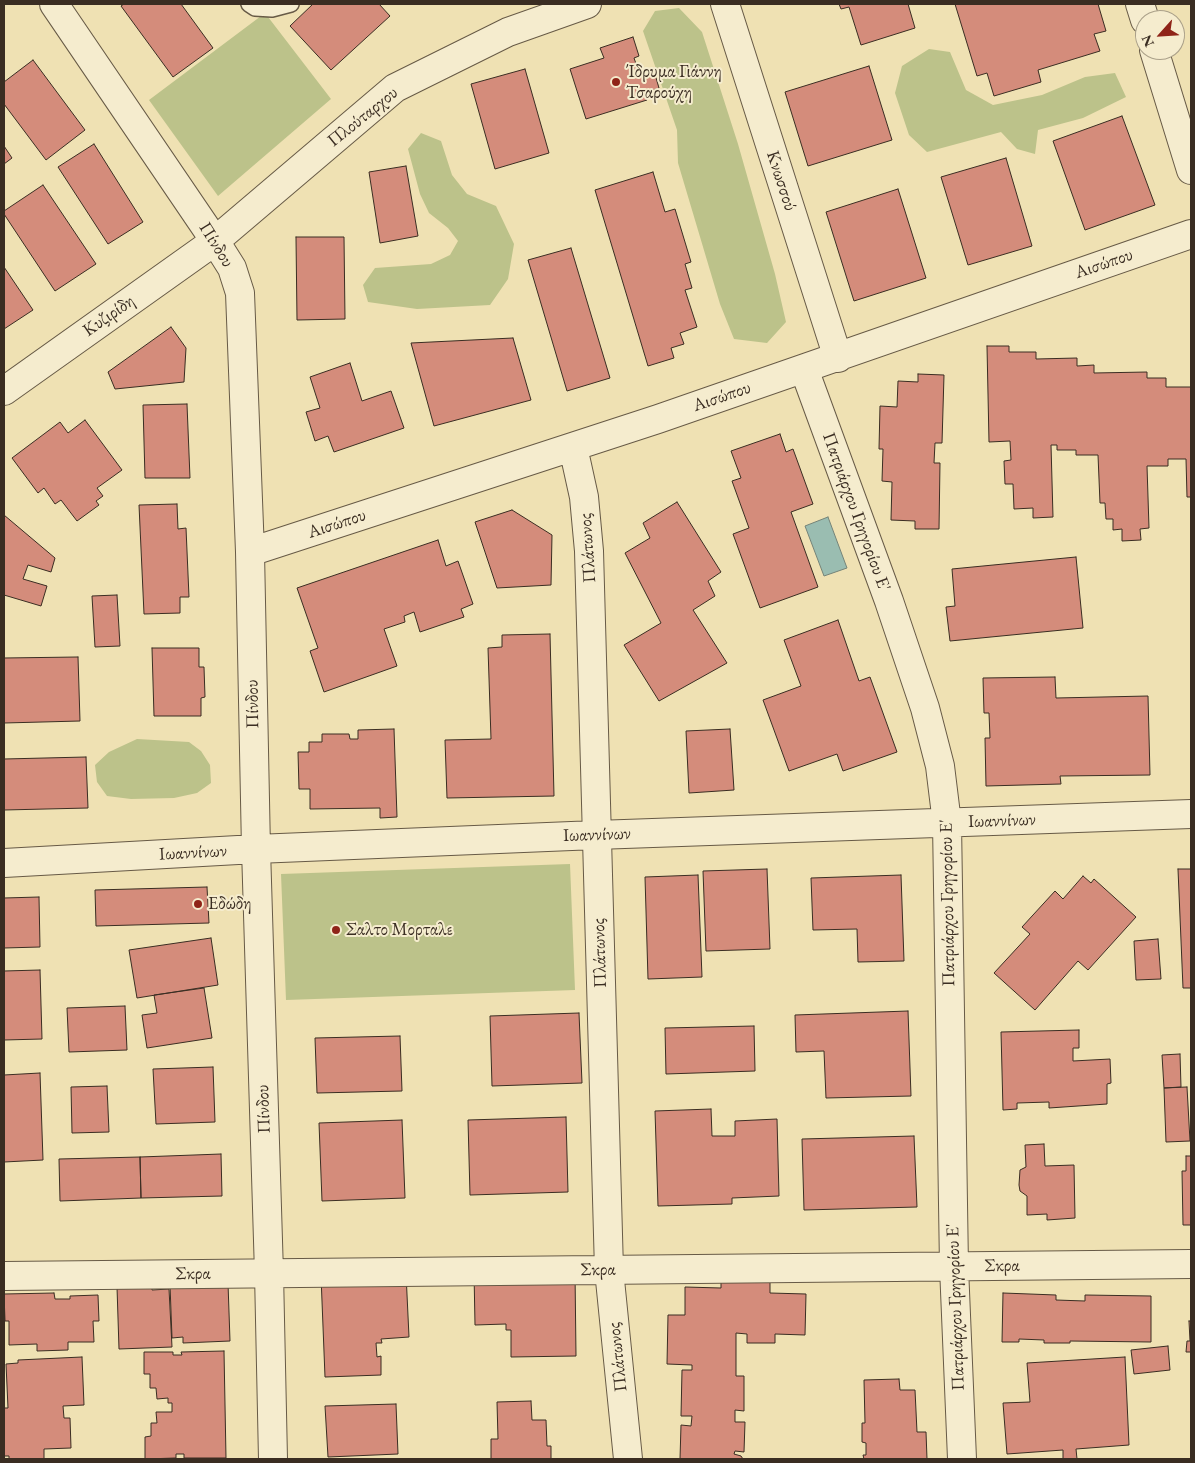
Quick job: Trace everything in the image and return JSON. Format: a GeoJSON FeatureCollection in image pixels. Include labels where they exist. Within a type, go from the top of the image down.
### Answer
{"type":"FeatureCollection","features":[{"type":"Feature","properties":{"kind":"street","name":"Πίνδου"},"geometry":{"type":"LineString","coordinates":[[54,4],[215,241],[232,268],[240,293],[250,552],[256,850],[270,1274],[273,1459]]}},
{"type":"Feature","properties":{"kind":"street","name":"Πλούταρχου"},"geometry":{"type":"LineString","coordinates":[[215,241],[394,88],[508,32],[587,4]]}},
{"type":"Feature","properties":{"kind":"street","name":"Κνωσσού"},"geometry":{"type":"LineString","coordinates":[[725,4],[838,358]]}},
{"type":"Feature","properties":{"kind":"street"},"geometry":{"type":"LineString","coordinates":[[1157,60],[1191,170]]}},
{"type":"Feature","properties":{"kind":"street","name":"Αισώπου"},"geometry":{"type":"LineString","coordinates":[[250,552],[574,447],[838,358],[1191,234]]}},
{"type":"Feature","properties":{"kind":"street","name":"Κυζιρίδη"},"geometry":{"type":"LineString","coordinates":[[4,391],[215,241]]}},
{"type":"Feature","properties":{"kind":"street","name":"Πατριάρχου Γρηγορίου Ε'"},"geometry":{"type":"LineString","coordinates":[[804,369],[889,601],[925,708],[940,766],[947,823],[954,1267],[962,1459]]}},
{"type":"Feature","properties":{"kind":"street","name":"Πλάτωνος"},"geometry":{"type":"LineString","coordinates":[[574,447],[584,497],[589,536],[609,1270],[628,1459]]}},
{"type":"Feature","properties":{"kind":"street","name":"Ιωαννίνων"},"geometry":{"type":"LineString","coordinates":[[4,863],[596,835],[1191,814]]}},
{"type":"Feature","properties":{"kind":"street","name":"Σκρα"},"geometry":{"type":"LineString","coordinates":[[4,1276],[1191,1264]]}},
{"type":"Feature","properties":{"kind":"lane"},"geometry":{"type":"LineString","coordinates":[[249,4],[255,8],[272,9],[291,4]]}},
{"type":"Feature","properties":{"kind":"green space"},"geometry":{"type":"Polygon","coordinates":[[[679,8],[702,32],[738,144],[775,274],[786,322],[767,343],[734,339],[720,304],[678,163],[677,130],[643,31],[655,11],[679,8]]]}},
{"type":"Feature","properties":{"kind":"green space"},"geometry":{"type":"Polygon","coordinates":[[[265,13],[331,99],[218,196],[149,100],[265,13]]]}},
{"type":"Feature","properties":{"kind":"green space"},"geometry":{"type":"Polygon","coordinates":[[[929,49],[950,52],[966,90],[993,105],[1042,95],[1085,77],[1115,73],[1126,97],[1083,118],[1038,130],[1035,154],[1017,149],[1001,132],[927,152],[909,135],[895,93],[902,66],[929,49]]]}},
{"type":"Feature","properties":{"kind":"green space"},"geometry":{"type":"Polygon","coordinates":[[[421,133],[441,141],[452,175],[467,194],[496,206],[514,244],[508,279],[490,305],[417,309],[368,302],[363,285],[375,268],[431,264],[450,255],[458,241],[448,228],[429,213],[420,194],[408,149],[421,133]]]}},
{"type":"Feature","properties":{"kind":"green space"},"geometry":{"type":"Polygon","coordinates":[[[137,739],[189,742],[201,751],[210,765],[211,783],[197,793],[174,798],[131,799],[107,796],[97,782],[95,765],[109,752],[137,739]]]}},
{"type":"Feature","properties":{"kind":"green space"},"geometry":{"type":"Polygon","coordinates":[[[570,864],[575,990],[286,1000],[281,874],[570,864]]]}},
{"type":"Feature","properties":{"kind":"water"},"geometry":{"type":"Polygon","coordinates":[[[828,517],[847,568],[824,576],[805,526],[828,517]]]}},
{"type":"Feature","properties":{"kind":"building"},"geometry":{"type":"Polygon","coordinates":[[[124,4],[181,4],[213,48],[173,77],[121,6],[124,4]]]}},
{"type":"Feature","properties":{"kind":"building"},"geometry":{"type":"Polygon","coordinates":[[[313,4],[379,4],[390,16],[331,70],[290,26],[313,4]]]}},
{"type":"Feature","properties":{"kind":"building"},"geometry":{"type":"Polygon","coordinates":[[[839,4],[908,4],[915,28],[861,45],[849,7],[841,9],[839,4]]]}},
{"type":"Feature","properties":{"kind":"building"},"geometry":{"type":"Polygon","coordinates":[[[955,4],[1098,4],[1106,31],[1094,34],[1100,51],[1038,70],[1041,82],[994,96],[987,73],[977,76],[955,4]]]}},
{"type":"Feature","properties":{"kind":"building","name":"Ίδρυμα Γιάννη Τσαρούχη"},"geometry":{"type":"Polygon","coordinates":[[[633,37],[639,56],[634,58],[640,75],[654,71],[659,88],[645,93],[647,100],[586,119],[570,69],[604,58],[600,48],[633,37]]]}},
{"type":"Feature","properties":{"kind":"building"},"geometry":{"type":"Polygon","coordinates":[[[33,60],[85,130],[46,160],[4,104],[4,82],[33,60]]]}},
{"type":"Feature","properties":{"kind":"building"},"geometry":{"type":"Polygon","coordinates":[[[869,66],[892,140],[808,166],[785,92],[869,66]]]}},
{"type":"Feature","properties":{"kind":"building"},"geometry":{"type":"Polygon","coordinates":[[[525,69],[549,153],[495,169],[471,84],[525,69]]]}},
{"type":"Feature","properties":{"kind":"building"},"geometry":{"type":"Polygon","coordinates":[[[1122,116],[1155,205],[1085,230],[1053,141],[1122,116]]]}},
{"type":"Feature","properties":{"kind":"building"},"geometry":{"type":"Polygon","coordinates":[[[94,144],[143,222],[108,244],[58,167],[94,144]]]}},
{"type":"Feature","properties":{"kind":"building"},"geometry":{"type":"Polygon","coordinates":[[[4,146],[12,158],[4,164],[4,146]]]}},
{"type":"Feature","properties":{"kind":"building"},"geometry":{"type":"Polygon","coordinates":[[[1006,158],[1032,246],[968,265],[941,177],[1006,158]]]}},
{"type":"Feature","properties":{"kind":"building"},"geometry":{"type":"Polygon","coordinates":[[[406,166],[418,236],[380,243],[369,172],[406,166]]]}},
{"type":"Feature","properties":{"kind":"building"},"geometry":{"type":"Polygon","coordinates":[[[653,172],[665,212],[675,209],[691,262],[685,264],[692,288],[685,290],[697,327],[680,333],[684,344],[671,348],[674,358],[648,366],[595,190],[653,172]]]}},
{"type":"Feature","properties":{"kind":"building"},"geometry":{"type":"Polygon","coordinates":[[[43,185],[96,264],[55,291],[4,214],[4,211],[43,185]]]}},
{"type":"Feature","properties":{"kind":"building"},"geometry":{"type":"Polygon","coordinates":[[[898,189],[926,278],[854,301],[826,212],[898,189]]]}},
{"type":"Feature","properties":{"kind":"building"},"geometry":{"type":"Polygon","coordinates":[[[296,237],[344,237],[345,319],[297,320],[296,237]]]}},
{"type":"Feature","properties":{"kind":"building"},"geometry":{"type":"Polygon","coordinates":[[[571,248],[610,378],[567,391],[528,260],[571,248]]]}},
{"type":"Feature","properties":{"kind":"building"},"geometry":{"type":"Polygon","coordinates":[[[4,267],[33,310],[4,329],[4,267]]]}},
{"type":"Feature","properties":{"kind":"building"},"geometry":{"type":"Polygon","coordinates":[[[171,327],[186,348],[184,382],[115,389],[108,372],[171,327]]]}},
{"type":"Feature","properties":{"kind":"building"},"geometry":{"type":"Polygon","coordinates":[[[513,338],[531,400],[434,426],[411,343],[513,338]]]}},
{"type":"Feature","properties":{"kind":"building"},"geometry":{"type":"Polygon","coordinates":[[[987,346],[1009,346],[1009,352],[1036,352],[1036,359],[1077,358],[1077,366],[1094,365],[1094,373],[1147,372],[1147,378],[1166,378],[1166,387],[1191,387],[1191,497],[1187,497],[1186,459],[1168,459],[1168,466],[1147,466],[1149,528],[1140,529],[1141,540],[1122,541],[1122,529],[1113,530],[1113,519],[1106,519],[1105,503],[1100,503],[1098,455],[1076,455],[1076,450],[1057,450],[1057,445],[1051,445],[1053,517],[1033,518],[1033,508],[1014,509],[1013,484],[1005,484],[1004,461],[1011,460],[1010,441],[989,442],[987,346]]]}},
{"type":"Feature","properties":{"kind":"building"},"geometry":{"type":"Polygon","coordinates":[[[350,363],[362,401],[391,391],[404,428],[334,452],[328,436],[315,441],[306,412],[320,408],[310,377],[350,363]]]}},
{"type":"Feature","properties":{"kind":"building"},"geometry":{"type":"Polygon","coordinates":[[[918,374],[944,375],[942,443],[935,443],[934,463],[940,463],[939,529],[915,529],[915,521],[891,520],[892,482],[882,481],[883,449],[879,449],[880,406],[897,407],[898,381],[918,382],[918,374]]]}},
{"type":"Feature","properties":{"kind":"building"},"geometry":{"type":"Polygon","coordinates":[[[187,404],[190,478],[145,478],[143,405],[187,404]]]}},
{"type":"Feature","properties":{"kind":"building"},"geometry":{"type":"Polygon","coordinates":[[[85,420],[122,470],[97,488],[103,496],[96,501],[99,505],[77,521],[61,500],[55,504],[44,488],[38,493],[12,458],[60,422],[68,433],[85,420]]]}},
{"type":"Feature","properties":{"kind":"building"},"geometry":{"type":"Polygon","coordinates":[[[780,434],[786,452],[793,449],[813,504],[791,512],[818,587],[760,608],[733,534],[749,528],[732,481],[741,478],[731,451],[780,434]]]}},
{"type":"Feature","properties":{"kind":"building"},"geometry":{"type":"Polygon","coordinates":[[[677,502],[721,572],[708,581],[715,596],[693,610],[727,663],[659,701],[624,645],[661,623],[625,553],[650,538],[643,523],[677,502]]]}},
{"type":"Feature","properties":{"kind":"building"},"geometry":{"type":"Polygon","coordinates":[[[177,504],[178,529],[186,528],[189,597],[180,597],[180,613],[144,614],[139,505],[177,504]]]}},
{"type":"Feature","properties":{"kind":"building"},"geometry":{"type":"Polygon","coordinates":[[[512,510],[552,535],[551,585],[497,588],[475,522],[512,510]]]}},
{"type":"Feature","properties":{"kind":"building"},"geometry":{"type":"Polygon","coordinates":[[[4,515],[55,558],[51,572],[28,565],[23,579],[47,586],[41,606],[4,595],[4,515]]]}},
{"type":"Feature","properties":{"kind":"building"},"geometry":{"type":"Polygon","coordinates":[[[438,540],[446,566],[458,561],[473,604],[461,609],[464,617],[420,632],[414,612],[404,616],[405,622],[384,629],[397,666],[324,692],[310,651],[318,648],[297,588],[438,540]]]}},
{"type":"Feature","properties":{"kind":"building"},"geometry":{"type":"Polygon","coordinates":[[[1076,557],[1083,628],[950,641],[946,607],[955,606],[952,569],[1076,557]]]}},
{"type":"Feature","properties":{"kind":"building"},"geometry":{"type":"Polygon","coordinates":[[[117,595],[120,646],[95,647],[92,596],[117,595]]]}},
{"type":"Feature","properties":{"kind":"building"},"geometry":{"type":"Polygon","coordinates":[[[838,620],[859,681],[870,677],[897,752],[843,771],[837,754],[789,771],[763,700],[801,686],[784,640],[838,620]]]}},
{"type":"Feature","properties":{"kind":"building"},"geometry":{"type":"Polygon","coordinates":[[[550,634],[554,796],[447,798],[445,740],[491,739],[488,648],[502,647],[502,635],[550,634]]]}},
{"type":"Feature","properties":{"kind":"building"},"geometry":{"type":"Polygon","coordinates":[[[152,648],[199,648],[199,667],[204,667],[205,697],[201,698],[201,716],[154,716],[152,648]]]}},
{"type":"Feature","properties":{"kind":"building"},"geometry":{"type":"Polygon","coordinates":[[[78,657],[80,721],[4,723],[4,658],[78,657]]]}},
{"type":"Feature","properties":{"kind":"building"},"geometry":{"type":"Polygon","coordinates":[[[1055,677],[1056,698],[1148,696],[1150,775],[1060,776],[1061,784],[986,786],[985,738],[990,738],[989,713],[984,713],[983,678],[1055,677]]]}},
{"type":"Feature","properties":{"kind":"building"},"geometry":{"type":"Polygon","coordinates":[[[394,729],[397,817],[380,818],[380,808],[310,809],[310,789],[299,789],[298,752],[309,752],[309,742],[322,742],[322,734],[349,734],[350,739],[358,739],[358,730],[394,729]]]}},
{"type":"Feature","properties":{"kind":"building"},"geometry":{"type":"Polygon","coordinates":[[[730,729],[734,790],[689,793],[686,731],[730,729]]]}},
{"type":"Feature","properties":{"kind":"building"},"geometry":{"type":"Polygon","coordinates":[[[86,757],[88,808],[4,810],[4,759],[86,757]]]}},
{"type":"Feature","properties":{"kind":"building"},"geometry":{"type":"Polygon","coordinates":[[[767,869],[770,949],[706,951],[703,871],[767,869]]]}},
{"type":"Feature","properties":{"kind":"building"},"geometry":{"type":"Polygon","coordinates":[[[1178,869],[1191,869],[1191,988],[1183,988],[1178,869]]]}},
{"type":"Feature","properties":{"kind":"building"},"geometry":{"type":"Polygon","coordinates":[[[698,875],[702,977],[648,979],[645,877],[698,875]]]}},
{"type":"Feature","properties":{"kind":"building"},"geometry":{"type":"Polygon","coordinates":[[[901,875],[904,961],[858,962],[857,929],[813,930],[811,878],[901,875]]]}},
{"type":"Feature","properties":{"kind":"building"},"geometry":{"type":"Polygon","coordinates":[[[1083,876],[1091,883],[1094,879],[1136,917],[1088,970],[1078,961],[1035,1010],[994,973],[1030,934],[1022,927],[1055,891],[1063,899],[1083,876]]]}},
{"type":"Feature","properties":{"kind":"building"},"geometry":{"type":"Polygon","coordinates":[[[207,887],[209,923],[96,926],[95,890],[207,887]]]}},
{"type":"Feature","properties":{"kind":"building"},"geometry":{"type":"Polygon","coordinates":[[[39,897],[40,947],[4,948],[4,898],[39,897]]]}},
{"type":"Feature","properties":{"kind":"building"},"geometry":{"type":"Polygon","coordinates":[[[211,938],[218,985],[137,998],[129,950],[211,938]]]}},
{"type":"Feature","properties":{"kind":"building"},"geometry":{"type":"Polygon","coordinates":[[[1158,939],[1161,979],[1136,980],[1134,941],[1158,939]]]}},
{"type":"Feature","properties":{"kind":"building"},"geometry":{"type":"Polygon","coordinates":[[[40,970],[42,1039],[4,1040],[4,971],[40,970]]]}},
{"type":"Feature","properties":{"kind":"building"},"geometry":{"type":"Polygon","coordinates":[[[204,988],[212,1038],[147,1048],[142,1015],[157,1013],[154,995],[204,988]]]}},
{"type":"Feature","properties":{"kind":"building"},"geometry":{"type":"Polygon","coordinates":[[[125,1006],[127,1050],[69,1052],[67,1008],[125,1006]]]}},
{"type":"Feature","properties":{"kind":"building"},"geometry":{"type":"Polygon","coordinates":[[[908,1011],[911,1096],[826,1098],[824,1051],[796,1052],[795,1015],[908,1011]]]}},
{"type":"Feature","properties":{"kind":"building"},"geometry":{"type":"Polygon","coordinates":[[[579,1013],[582,1083],[492,1086],[490,1016],[579,1013]]]}},
{"type":"Feature","properties":{"kind":"building"},"geometry":{"type":"Polygon","coordinates":[[[754,1026],[755,1071],[666,1074],[665,1028],[754,1026]]]}},
{"type":"Feature","properties":{"kind":"building"},"geometry":{"type":"Polygon","coordinates":[[[1079,1030],[1079,1048],[1073,1048],[1073,1061],[1110,1059],[1111,1083],[1107,1084],[1107,1104],[1049,1108],[1049,1102],[1017,1103],[1017,1109],[1003,1110],[1001,1032],[1079,1030]]]}},
{"type":"Feature","properties":{"kind":"building"},"geometry":{"type":"Polygon","coordinates":[[[400,1036],[402,1091],[317,1093],[315,1038],[400,1036]]]}},
{"type":"Feature","properties":{"kind":"building"},"geometry":{"type":"Polygon","coordinates":[[[1180,1054],[1181,1087],[1164,1088],[1162,1055],[1180,1054]]]}},
{"type":"Feature","properties":{"kind":"building"},"geometry":{"type":"Polygon","coordinates":[[[213,1067],[215,1122],[156,1124],[153,1069],[213,1067]]]}},
{"type":"Feature","properties":{"kind":"building"},"geometry":{"type":"Polygon","coordinates":[[[40,1073],[43,1160],[4,1162],[4,1075],[40,1073]]]}},
{"type":"Feature","properties":{"kind":"building"},"geometry":{"type":"Polygon","coordinates":[[[107,1086],[109,1132],[72,1133],[71,1087],[107,1086]]]}},
{"type":"Feature","properties":{"kind":"building"},"geometry":{"type":"Polygon","coordinates":[[[1187,1087],[1190,1141],[1166,1142],[1164,1088],[1187,1087]]]}},
{"type":"Feature","properties":{"kind":"building"},"geometry":{"type":"Polygon","coordinates":[[[711,1109],[712,1136],[735,1136],[735,1121],[777,1119],[779,1196],[732,1198],[732,1204],[658,1206],[655,1111],[711,1109]]]}},
{"type":"Feature","properties":{"kind":"building"},"geometry":{"type":"Polygon","coordinates":[[[566,1117],[568,1192],[470,1195],[468,1120],[566,1117]]]}},
{"type":"Feature","properties":{"kind":"building"},"geometry":{"type":"Polygon","coordinates":[[[402,1120],[405,1198],[322,1201],[319,1123],[402,1120]]]}},
{"type":"Feature","properties":{"kind":"building"},"geometry":{"type":"Polygon","coordinates":[[[914,1136],[917,1207],[804,1210],[802,1139],[914,1136]]]}},
{"type":"Feature","properties":{"kind":"building"},"geometry":{"type":"Polygon","coordinates":[[[1044,1144],[1045,1166],[1074,1165],[1075,1218],[1047,1220],[1047,1214],[1027,1215],[1027,1196],[1020,1191],[1019,1185],[1020,1170],[1026,1167],[1025,1145],[1044,1144]]]}},
{"type":"Feature","properties":{"kind":"building"},"geometry":{"type":"Polygon","coordinates":[[[221,1154],[222,1196],[141,1198],[140,1157],[221,1154]]]}},
{"type":"Feature","properties":{"kind":"building"},"geometry":{"type":"Polygon","coordinates":[[[1186,1156],[1191,1156],[1191,1225],[1183,1225],[1182,1171],[1186,1171],[1186,1156]]]}},
{"type":"Feature","properties":{"kind":"building"},"geometry":{"type":"Polygon","coordinates":[[[140,1157],[141,1198],[60,1201],[59,1159],[140,1157]]]}},
{"type":"Feature","properties":{"kind":"building"},"geometry":{"type":"Polygon","coordinates":[[[575,1271],[576,1356],[511,1357],[511,1330],[506,1330],[506,1324],[475,1325],[474,1272],[575,1271]]]}},
{"type":"Feature","properties":{"kind":"building"},"geometry":{"type":"Polygon","coordinates":[[[406,1273],[409,1337],[381,1339],[382,1343],[376,1343],[377,1357],[381,1356],[381,1375],[325,1377],[321,1276],[406,1273]]]}},
{"type":"Feature","properties":{"kind":"building"},"geometry":{"type":"Polygon","coordinates":[[[721,1275],[770,1276],[770,1293],[806,1294],[805,1335],[775,1334],[775,1343],[747,1343],[747,1334],[736,1333],[736,1376],[744,1376],[744,1411],[735,1410],[735,1422],[745,1422],[744,1452],[735,1451],[734,1454],[741,1456],[743,1459],[680,1459],[681,1425],[691,1426],[692,1416],[681,1416],[682,1370],[692,1370],[692,1365],[667,1364],[668,1315],[685,1315],[685,1287],[721,1288],[721,1275]]]}},
{"type":"Feature","properties":{"kind":"building"},"geometry":{"type":"Polygon","coordinates":[[[228,1283],[230,1341],[183,1343],[183,1337],[172,1338],[170,1285],[228,1283]]]}},
{"type":"Feature","properties":{"kind":"building"},"geometry":{"type":"Polygon","coordinates":[[[152,1286],[152,1290],[169,1289],[172,1347],[119,1349],[117,1287],[152,1286]]]}},
{"type":"Feature","properties":{"kind":"building"},"geometry":{"type":"Polygon","coordinates":[[[54,1293],[55,1299],[70,1299],[70,1296],[98,1295],[99,1321],[93,1321],[94,1342],[68,1342],[68,1350],[37,1351],[37,1344],[9,1345],[9,1321],[5,1321],[4,1294],[54,1293]]]}},
{"type":"Feature","properties":{"kind":"building"},"geometry":{"type":"Polygon","coordinates":[[[1003,1293],[1056,1295],[1056,1300],[1085,1301],[1085,1295],[1151,1296],[1151,1342],[1070,1341],[1070,1343],[1044,1343],[1044,1340],[1019,1339],[1019,1342],[1002,1342],[1003,1293]]]}},
{"type":"Feature","properties":{"kind":"building"},"geometry":{"type":"Polygon","coordinates":[[[1189,1321],[1191,1321],[1191,1352],[1186,1352],[1187,1341],[1190,1341],[1189,1321]]]}},
{"type":"Feature","properties":{"kind":"building"},"geometry":{"type":"Polygon","coordinates":[[[1168,1346],[1170,1370],[1134,1374],[1131,1350],[1168,1346]]]}},
{"type":"Feature","properties":{"kind":"building"},"geometry":{"type":"Polygon","coordinates":[[[224,1351],[226,1458],[184,1458],[184,1454],[176,1454],[176,1458],[145,1459],[145,1437],[151,1436],[151,1423],[157,1423],[156,1412],[172,1412],[172,1403],[168,1403],[168,1398],[157,1399],[156,1388],[150,1388],[150,1374],[144,1374],[144,1352],[173,1352],[173,1355],[182,1355],[181,1352],[224,1351]]]}},
{"type":"Feature","properties":{"kind":"building"},"geometry":{"type":"Polygon","coordinates":[[[82,1357],[84,1405],[63,1406],[64,1418],[70,1418],[71,1448],[44,1449],[44,1459],[9,1459],[9,1456],[4,1456],[4,1408],[8,1408],[6,1364],[18,1363],[18,1360],[82,1357]]]}},
{"type":"Feature","properties":{"kind":"building"},"geometry":{"type":"Polygon","coordinates":[[[1125,1357],[1129,1445],[1076,1449],[1077,1459],[1063,1459],[1063,1450],[1007,1454],[1003,1403],[1030,1402],[1027,1363],[1125,1357]]]}},
{"type":"Feature","properties":{"kind":"building"},"geometry":{"type":"Polygon","coordinates":[[[899,1379],[900,1390],[915,1390],[917,1432],[926,1432],[927,1459],[864,1459],[866,1443],[862,1442],[862,1423],[865,1423],[864,1380],[899,1379]]]}},
{"type":"Feature","properties":{"kind":"building"},"geometry":{"type":"Polygon","coordinates":[[[531,1401],[532,1420],[546,1420],[547,1446],[551,1446],[551,1459],[491,1459],[491,1439],[498,1439],[497,1402],[531,1401]]]}},
{"type":"Feature","properties":{"kind":"building"},"geometry":{"type":"Polygon","coordinates":[[[396,1404],[398,1454],[328,1457],[325,1406],[396,1404]]]}},
{"type":"Feature","properties":{"kind":"place","name":"Ίδρυμα Γιάννη Τσαρούχη"},"geometry":{"type":"Point","coordinates":[616,82]}},
{"type":"Feature","properties":{"kind":"place","name":"Εδώδη"},"geometry":{"type":"Point","coordinates":[198,904]}},
{"type":"Feature","properties":{"kind":"place","name":"Σαλτο Μορταλε"},"geometry":{"type":"Point","coordinates":[336,930]}}]}
